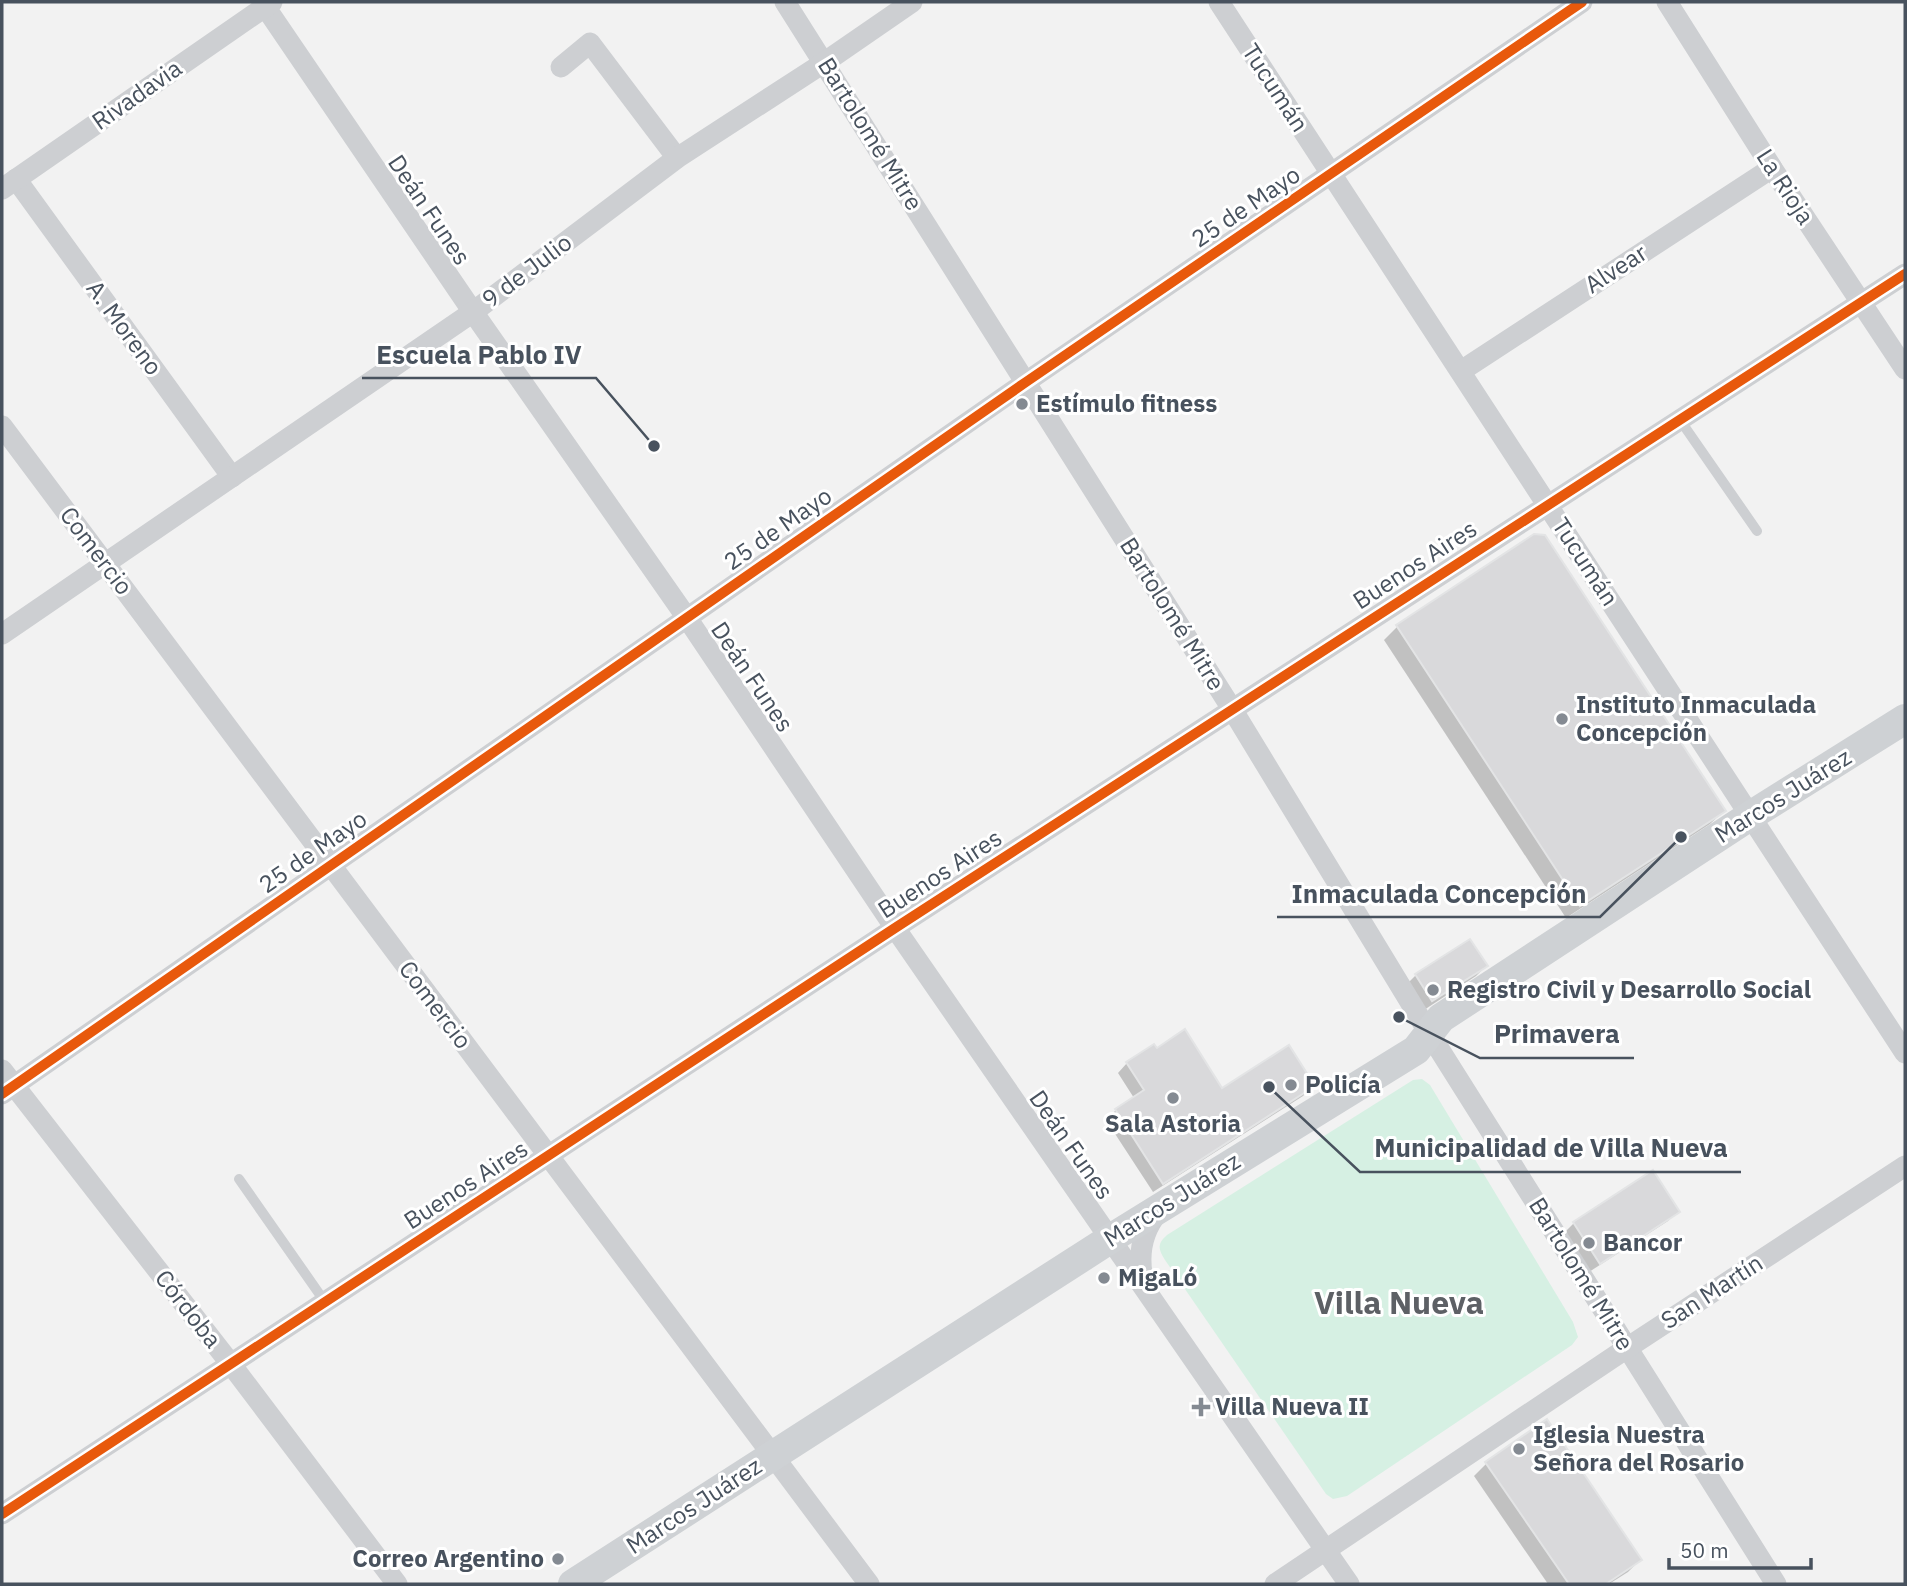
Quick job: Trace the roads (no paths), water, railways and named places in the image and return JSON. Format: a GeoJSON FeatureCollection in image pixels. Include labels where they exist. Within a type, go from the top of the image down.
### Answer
{"type":"FeatureCollection","features":[{"type":"Feature","properties":{"kind":"main road","name":"Marcos Juárez"},"geometry":{"type":"LineString","coordinates":[[573,1584],[1163,1204],[1416,1050],[1441,1018],[1750,816],[1905,719]]}},
{"type":"Feature","properties":{"kind":"street","name":"Bartolomé Mitre"},"geometry":{"type":"LineString","coordinates":[[785,2],[1232,709],[1429,1033],[1776,1584]]}},
{"type":"Feature","properties":{"kind":"street","name":"9 de Julio"},"geometry":{"type":"LineString","coordinates":[[2,634],[473,312],[677,158],[912,2]]}},
{"type":"Feature","properties":{"kind":"street","name":"Tucumán"},"geometry":{"type":"LineString","coordinates":[[1219,2],[1905,1053]]}},
{"type":"Feature","properties":{"kind":"street","name":"25 de Mayo"},"geometry":{"type":"LineString","coordinates":[[6,1084],[331,866],[1026,382],[1582,2]]}},
{"type":"Feature","properties":{"kind":"street","name":"La Rioja"},"geometry":{"type":"LineString","coordinates":[[1667,2],[1772,168],[1905,369]]}},
{"type":"Feature","properties":{"kind":"street","name":"Rivadavia"},"geometry":{"type":"LineString","coordinates":[[9,184],[266,3]]}},
{"type":"Feature","properties":{"kind":"street","name":"Deán Funes"},"geometry":{"type":"LineString","coordinates":[[266,3],[473,312],[687,618],[895,928],[1349,1584]]}},
{"type":"Feature","properties":{"kind":"street"},"geometry":{"type":"LineString","coordinates":[[561,67],[590,43],[677,158]]}},
{"type":"Feature","properties":{"kind":"street","name":"Alvear"},"geometry":{"type":"LineString","coordinates":[[1461,371],[1772,168]]}},
{"type":"Feature","properties":{"kind":"street","name":"A. Moreno"},"geometry":{"type":"LineString","coordinates":[[9,184],[232,477]]}},
{"type":"Feature","properties":{"kind":"street","name":"Buenos Aires"},"geometry":{"type":"LineString","coordinates":[[2,1514],[895,928],[1905,274]]}},
{"type":"Feature","properties":{"kind":"street","name":"Comercio"},"geometry":{"type":"LineString","coordinates":[[2,426],[869,1584]]}},
{"type":"Feature","properties":{"kind":"street","name":"Córdoba"},"geometry":{"type":"LineString","coordinates":[[6,1084],[230,1363],[397,1584]]}},
{"type":"Feature","properties":{"kind":"street","name":"San Martín"},"geometry":{"type":"LineString","coordinates":[[1275,1584],[1905,1166]]}},
{"type":"Feature","properties":{"kind":"street"},"geometry":{"type":"LineString","coordinates":[[1146,1292],[1141,1263],[1142,1239],[1163,1204]]}},
{"type":"Feature","properties":{"kind":"lane"},"geometry":{"type":"LineString","coordinates":[[1680,419],[1757,531]]}},
{"type":"Feature","properties":{"kind":"lane"},"geometry":{"type":"LineString","coordinates":[[239,1179],[325,1302]]}},
{"type":"Feature","properties":{"kind":"place","name":"Estímulo fitness"},"geometry":{"type":"Point","coordinates":[1022,404]}},
{"type":"Feature","properties":{"kind":"place","name":"Escuela Pablo IV"},"geometry":{"type":"Point","coordinates":[654,446]}},
{"type":"Feature","properties":{"kind":"place","name":"Instituto Inmaculada Concepción"},"geometry":{"type":"Point","coordinates":[1562,719]}},
{"type":"Feature","properties":{"kind":"place","name":"Inmaculada Concepción"},"geometry":{"type":"Point","coordinates":[1681,837]}},
{"type":"Feature","properties":{"kind":"place","name":"Registro Civil y Desarrollo Social"},"geometry":{"type":"Point","coordinates":[1433,990]}},
{"type":"Feature","properties":{"kind":"place","name":"Primavera"},"geometry":{"type":"Point","coordinates":[1399,1017]}},
{"type":"Feature","properties":{"kind":"place","name":"Policía"},"geometry":{"type":"Point","coordinates":[1291,1085]}},
{"type":"Feature","properties":{"kind":"place","name":"Municipalidad de Villa Nueva"},"geometry":{"type":"Point","coordinates":[1269,1087]}},
{"type":"Feature","properties":{"kind":"place","name":"Sala Astoria"},"geometry":{"type":"Point","coordinates":[1173,1098]}},
{"type":"Feature","properties":{"kind":"place","name":"Bancor"},"geometry":{"type":"Point","coordinates":[1589,1243]}},
{"type":"Feature","properties":{"kind":"place","name":"MigaLó"},"geometry":{"type":"Point","coordinates":[1104,1278]}},
{"type":"Feature","properties":{"kind":"place","name":"Villa Nueva II"},"geometry":{"type":"Point","coordinates":[1201,1407]}},
{"type":"Feature","properties":{"kind":"place","name":"Iglesia Nuestra Señora del Rosario"},"geometry":{"type":"Point","coordinates":[1519,1449]}},
{"type":"Feature","properties":{"kind":"place","name":"Correo Argentino"},"geometry":{"type":"Point","coordinates":[558,1559]}},
{"type":"Feature","properties":{"kind":"district","name":"Villa Nueva"},"geometry":{"type":"Point","coordinates":[1399,1303]}}]}
